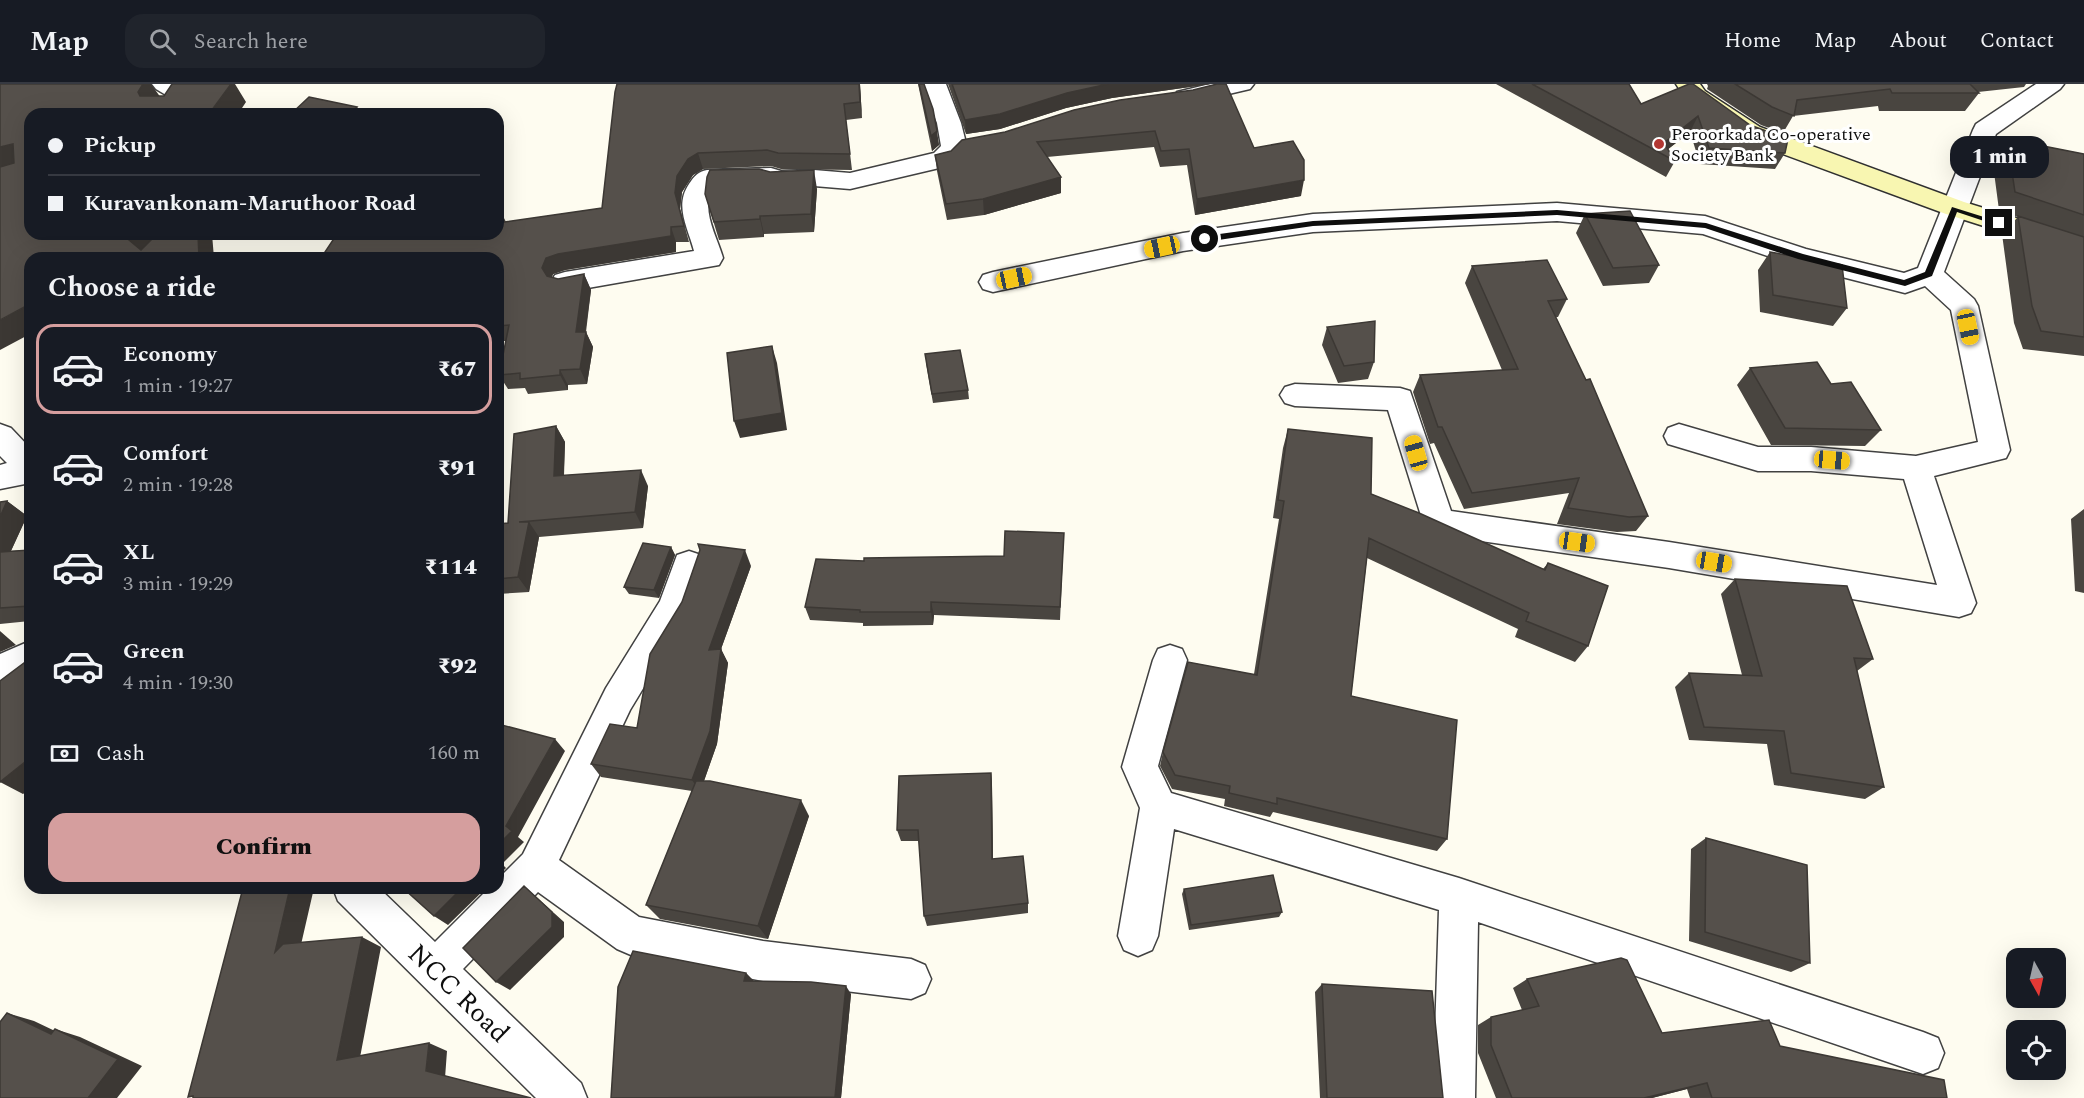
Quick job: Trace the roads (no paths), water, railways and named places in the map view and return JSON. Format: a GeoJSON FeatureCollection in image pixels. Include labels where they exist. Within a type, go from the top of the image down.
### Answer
{"type":"FeatureCollection","features":[{"type":"Feature","properties":{"kind":"main road"},"geometry":{"type":"LineString","coordinates":[[1688,84],[1696,96],[1751,133],[1955,208],[2084,249]]}},
{"type":"Feature","properties":{"kind":"street"},"geometry":{"type":"LineString","coordinates":[[164,84],[180,92],[171,108]]}},
{"type":"Feature","properties":{"kind":"street"},"geometry":{"type":"LineString","coordinates":[[565,282],[709,258],[693,204],[699,187],[707,178],[758,175],[771,176],[774,180],[814,178],[850,181],[943,159],[964,145],[949,123],[934,84]]}},
{"type":"Feature","properties":{"kind":"street"},"geometry":{"type":"LineString","coordinates":[[1160,101],[1191,97],[1242,84]]}},
{"type":"Feature","properties":{"kind":"street"},"geometry":{"type":"LineString","coordinates":[[993,282],[1183,242],[1313,223],[1557,212],[1706,225],[1801,257],[1905,283],[1929,274],[1985,130],[2052,84]]}},
{"type":"Feature","properties":{"kind":"street"},"geometry":{"type":"LineString","coordinates":[[1679,436],[1758,459],[1811,459],[1916,468],[1995,450],[1964,306],[1929,274]]}},
{"type":"Feature","properties":{"kind":"street"},"geometry":{"type":"LineString","coordinates":[[1295,396],[1401,399],[1421,471],[1439,522],[1669,555],[1959,603],[1916,468]]}},
{"type":"Feature","properties":{"kind":"street"},"geometry":{"type":"LineString","coordinates":[[0,436],[24,463]]}},
{"type":"Feature","properties":{"kind":"street"},"geometry":{"type":"LineString","coordinates":[[0,477],[24,471]]}},
{"type":"Feature","properties":{"kind":"street"},"geometry":{"type":"LineString","coordinates":[[435,970],[536,867],[618,699],[675,606],[689,565]]}},
{"type":"Feature","properties":{"kind":"street"},"geometry":{"type":"LineString","coordinates":[[0,670],[24,659]]}},
{"type":"Feature","properties":{"kind":"street"},"geometry":{"type":"LineString","coordinates":[[1138,936],[1159,807],[1140,767],[1170,660]]}},
{"type":"Feature","properties":{"kind":"street"},"geometry":{"type":"LineString","coordinates":[[1159,807],[1459,897],[1923,1053]]}},
{"type":"Feature","properties":{"kind":"street"},"geometry":{"type":"LineString","coordinates":[[536,867],[631,934],[763,961],[911,979]]}},
{"type":"Feature","properties":{"kind":"street","name":"NCC Road"},"geometry":{"type":"LineString","coordinates":[[358,894],[566,1098]]}},
{"type":"Feature","properties":{"kind":"street"},"geometry":{"type":"LineString","coordinates":[[1454,1098],[1459,897]]}},
{"type":"Feature","properties":{"kind":"place","name":"Peroorkada Co-operative Society Bank"},"geometry":{"type":"Point","coordinates":[1659,144]}}]}
